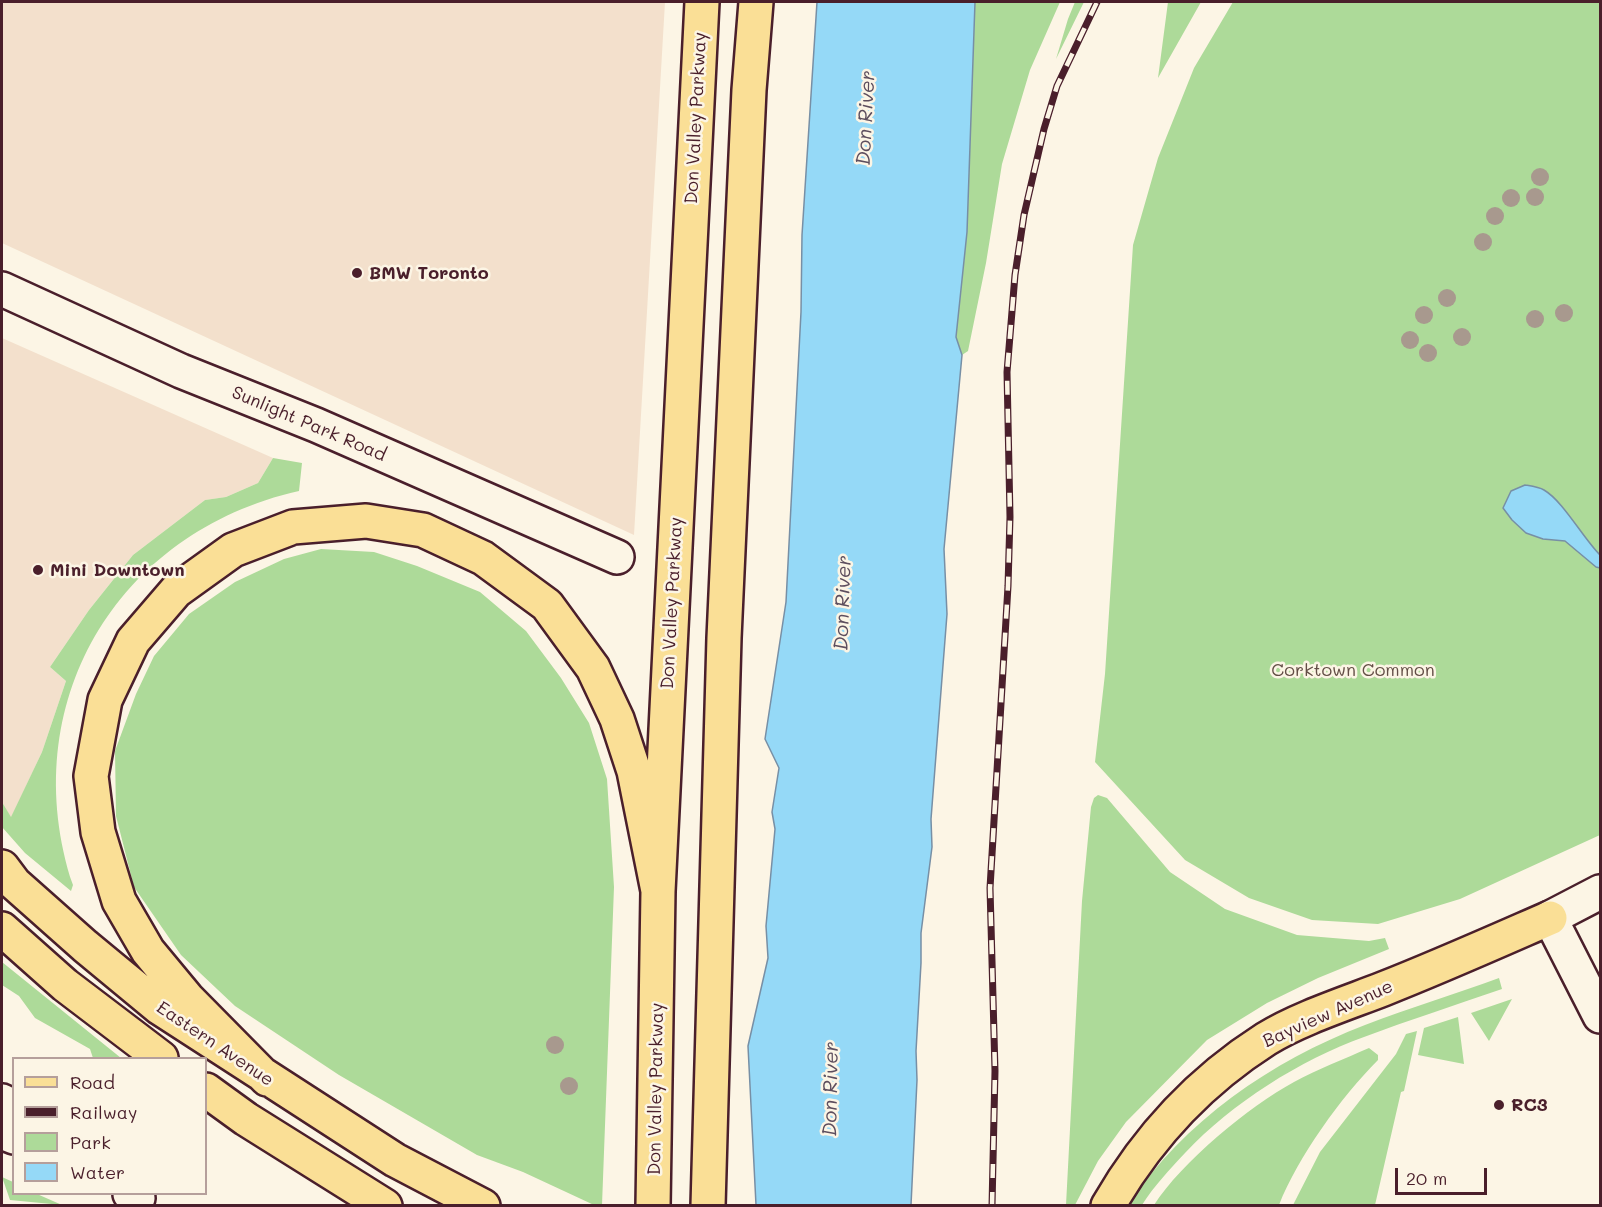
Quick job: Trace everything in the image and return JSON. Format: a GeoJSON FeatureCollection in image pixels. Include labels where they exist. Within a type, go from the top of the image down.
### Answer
{"type":"FeatureCollection","features":[{"type":"Feature","properties":{"kind":"main road","name":"Don Valley Parkway"},"geometry":{"type":"LineString","coordinates":[[653,1206],[658,891],[702,2]]}},
{"type":"Feature","properties":{"kind":"main road"},"geometry":{"type":"LineString","coordinates":[[708,1206],[723,638],[749,90],[756,2]]}},
{"type":"Feature","properties":{"kind":"main road"},"geometry":{"type":"LineString","coordinates":[[267,1078],[187,998],[142,941],[119,901],[98,832],[91,776],[105,700],[133,641],[176,591],[233,550],[293,527],[366,521],[423,530],[483,558],[547,605],[593,668],[617,719],[634,771],[658,891]]}},
{"type":"Feature","properties":{"kind":"main road","name":"Eastern Avenue"},"geometry":{"type":"LineString","coordinates":[[2,867],[14,883],[84,946],[160,1008],[395,1160],[483,1206]]}},
{"type":"Feature","properties":{"kind":"main road","name":"Bayview Avenue"},"geometry":{"type":"LineString","coordinates":[[1108,1206],[1123,1180],[1157,1134],[1188,1100],[1212,1078],[1268,1038],[1317,1015],[1444,964],[1576,905]]}},
{"type":"Feature","properties":{"kind":"main road"},"geometry":{"type":"LineString","coordinates":[[2,928],[64,985],[158,1057]]}},
{"type":"Feature","properties":{"kind":"main road"},"geometry":{"type":"LineString","coordinates":[[207,1091],[246,1119],[385,1206]]}},
{"type":"Feature","properties":{"kind":"street","name":"Sunlight Park Road"},"geometry":{"type":"LineString","coordinates":[[2,289],[181,371],[316,425],[617,557]]}},
{"type":"Feature","properties":{"kind":"street"},"geometry":{"type":"LineString","coordinates":[[1576,905],[1600,1016]]}},
{"type":"Feature","properties":{"kind":"shaded area","name":"BMW Toronto"},"geometry":{"type":"Polygon","coordinates":[[[2,2],[665,2],[634,535],[2,243],[2,2]]]}},
{"type":"Feature","properties":{"kind":"shaded area"},"geometry":{"type":"Polygon","coordinates":[[[2,338],[273,458],[258,483],[226,497],[205,500],[133,555],[89,610],[50,667],[66,681],[42,752],[11,818],[2,802],[2,338]]]}},
{"type":"Feature","properties":{"kind":"green space"},"geometry":{"type":"Polygon","coordinates":[[[975,2],[1060,2],[1030,70],[1002,164],[986,263],[968,351],[962,355],[956,337],[967,232],[975,2]]]}},
{"type":"Feature","properties":{"kind":"green space"},"geometry":{"type":"Polygon","coordinates":[[[1075,2],[1084,2],[1056,59],[1068,19],[1075,2]]]}},
{"type":"Feature","properties":{"kind":"green space"},"geometry":{"type":"Polygon","coordinates":[[[1168,2],[1201,2],[1158,78],[1168,2]]]}},
{"type":"Feature","properties":{"kind":"green space","name":"Corktown Common"},"geometry":{"type":"Polygon","coordinates":[[[1233,2],[1600,2],[1600,835],[1460,899],[1378,924],[1312,920],[1249,898],[1185,860],[1095,762],[1105,674],[1133,245],[1158,158],[1194,68],[1233,2]]]}},
{"type":"Feature","properties":{"kind":"green space"},"geometry":{"type":"Polygon","coordinates":[[[273,458],[302,463],[299,491],[234,512],[178,545],[132,586],[95,636],[70,692],[58,753],[58,818],[73,885],[71,891],[25,853],[2,827],[2,802],[11,817],[42,752],[66,681],[50,667],[89,610],[133,555],[205,500],[226,497],[258,483],[273,458]]]}},
{"type":"Feature","properties":{"kind":"green space"},"geometry":{"type":"Polygon","coordinates":[[[321,549],[374,552],[417,566],[480,592],[526,631],[561,678],[589,723],[607,779],[614,887],[602,1205],[594,1205],[523,1172],[477,1155],[339,1075],[235,1006],[181,955],[134,887],[116,816],[115,751],[136,694],[154,656],[189,614],[235,582],[284,559],[321,549]]]}},
{"type":"Feature","properties":{"kind":"green space"},"geometry":{"type":"Polygon","coordinates":[[[1098,795],[1107,798],[1170,872],[1225,909],[1297,935],[1369,941],[1385,938],[1389,949],[1318,978],[1267,1003],[1207,1040],[1126,1122],[1098,1161],[1075,1205],[1066,1205],[1082,901],[1091,807],[1094,798],[1098,795]]]}},
{"type":"Feature","properties":{"kind":"green space"},"geometry":{"type":"Polygon","coordinates":[[[2,962],[120,1057],[93,1057],[90,1049],[35,1018],[19,996],[2,985],[2,962]]]}},
{"type":"Feature","properties":{"kind":"green space"},"geometry":{"type":"Polygon","coordinates":[[[1499,978],[1502,989],[1340,1047],[1268,1085],[1224,1117],[1185,1153],[1142,1205],[1128,1205],[1175,1146],[1232,1097],[1263,1076],[1296,1056],[1365,1025],[1499,978]]]}},
{"type":"Feature","properties":{"kind":"green space"},"geometry":{"type":"Polygon","coordinates":[[[1512,999],[1489,1041],[1471,1013],[1512,999]]]}},
{"type":"Feature","properties":{"kind":"green space"},"geometry":{"type":"Polygon","coordinates":[[[1458,1017],[1464,1064],[1418,1055],[1424,1028],[1458,1017]]]}},
{"type":"Feature","properties":{"kind":"green space"},"geometry":{"type":"Polygon","coordinates":[[[1417,1031],[1375,1205],[1293,1205],[1320,1152],[1396,1054],[1406,1034],[1417,1031]]]}},
{"type":"Feature","properties":{"kind":"green space"},"geometry":{"type":"Polygon","coordinates":[[[1369,1048],[1378,1055],[1378,1060],[1335,1109],[1322,1128],[1297,1167],[1279,1205],[1154,1205],[1198,1154],[1257,1105],[1303,1077],[1369,1048]]]}},
{"type":"Feature","properties":{"kind":"green space"},"geometry":{"type":"Polygon","coordinates":[[[2,1177],[12,1182],[12,1195],[39,1195],[62,1205],[10,1200],[2,1177]]]}},
{"type":"Feature","properties":{"kind":"water","name":"Don River"},"geometry":{"type":"Polygon","coordinates":[[[817,2],[975,2],[967,232],[956,337],[962,355],[944,549],[947,614],[931,819],[932,847],[921,933],[911,1205],[756,1205],[748,1046],[768,958],[766,926],[775,829],[772,812],[779,768],[765,739],[786,602],[801,312],[802,235],[817,2]]]}},
{"type":"Feature","properties":{"kind":"water"},"geometry":{"type":"Polygon","coordinates":[[[1525,485],[1544,490],[1558,502],[1600,555],[1600,568],[1565,541],[1543,539],[1526,533],[1512,520],[1503,508],[1511,491],[1525,485]]]}},
{"type":"Feature","properties":{"kind":"railway"},"geometry":{"type":"LineString","coordinates":[[992,1206],[995,1071],[990,888],[1008,586],[1010,517],[1007,372],[1015,275],[1024,215],[1044,129],[1057,86],[1097,2]]}},
{"type":"Feature","properties":{"kind":"place","name":"BMW Toronto"},"geometry":{"type":"Point","coordinates":[357,273]}},
{"type":"Feature","properties":{"kind":"place","name":"Mini Downtown"},"geometry":{"type":"Point","coordinates":[38,570]}},
{"type":"Feature","properties":{"kind":"place","name":"RC3"},"geometry":{"type":"Point","coordinates":[1499,1105]}}]}
